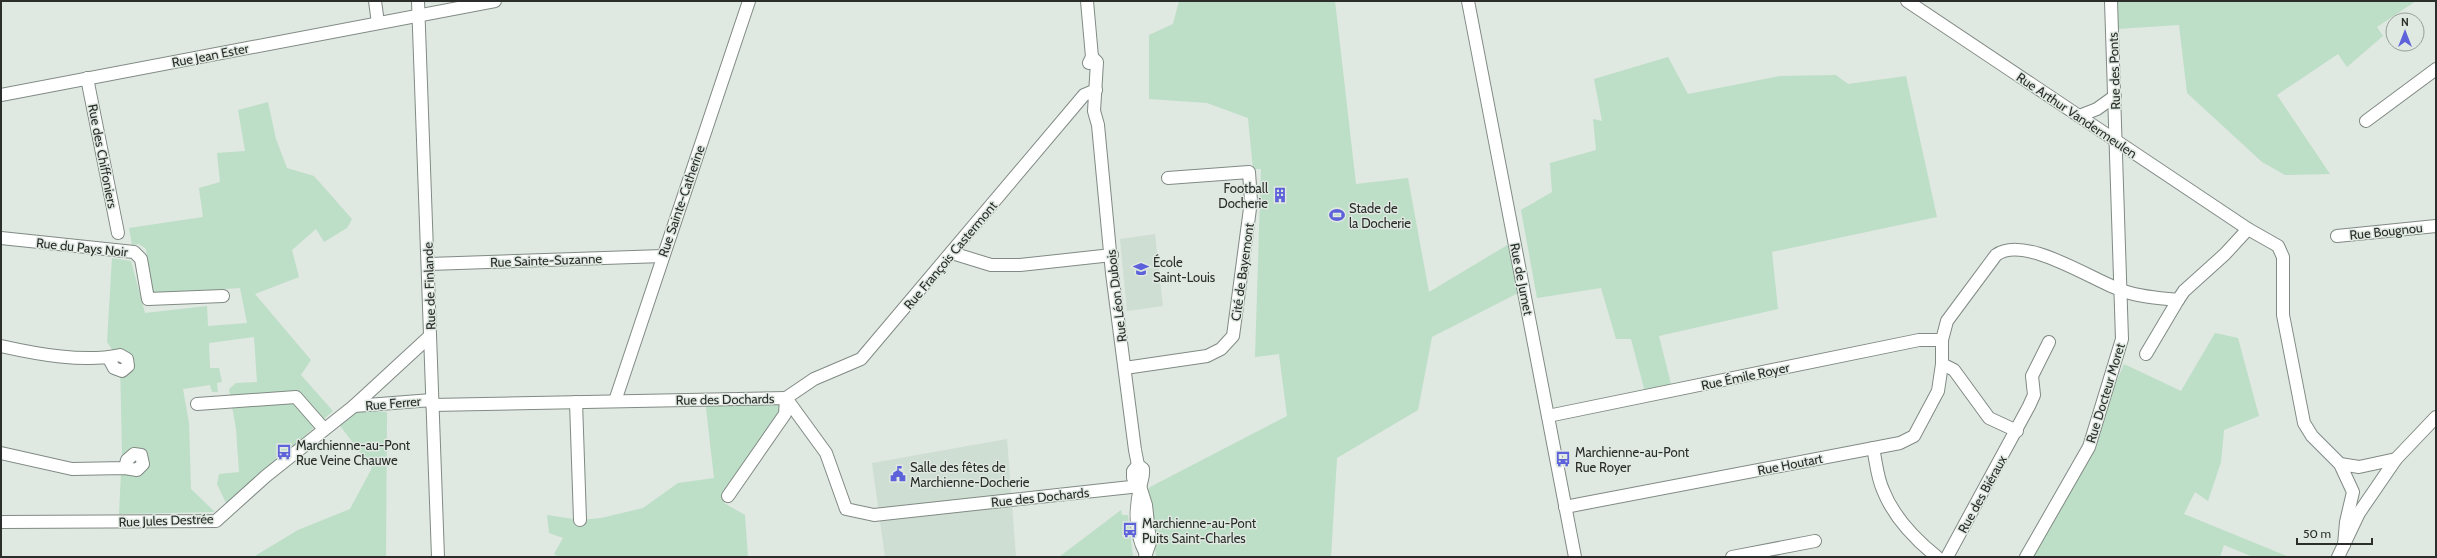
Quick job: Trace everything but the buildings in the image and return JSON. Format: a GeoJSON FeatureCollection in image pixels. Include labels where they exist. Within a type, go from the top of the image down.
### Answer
{"type":"FeatureCollection","features":[{"type":"Feature","properties":{"kind":"street"},"geometry":{"type":"LineString","coordinates":[[375,1],[378,23]]}},
{"type":"Feature","properties":{"kind":"street","name":"Rue de Finlande"},"geometry":{"type":"LineString","coordinates":[[418,1],[429,264],[432,402],[438,557]]}},
{"type":"Feature","properties":{"kind":"street","name":"Rue Jean Ester"},"geometry":{"type":"LineString","coordinates":[[1,95],[495,1]]}},
{"type":"Feature","properties":{"kind":"street","name":"Rue Sainte-Catherine"},"geometry":{"type":"LineString","coordinates":[[615,401],[662,256],[749,1]]}},
{"type":"Feature","properties":{"kind":"street","name":"Rue Léon Dubois"},"geometry":{"type":"LineString","coordinates":[[1087,1],[1092,57],[1089,63],[1102,115],[1098,125],[1125,368],[1138,465],[1143,469],[1144,477],[1140,486],[1146,505],[1150,542],[1145,555]]}},
{"type":"Feature","properties":{"kind":"street","name":"Rue de Jumet"},"geometry":{"type":"LineString","coordinates":[[1468,1],[1565,507],[1576,557]]}},
{"type":"Feature","properties":{"kind":"street","name":"Rue Arthur Vandermeulen"},"geometry":{"type":"LineString","coordinates":[[1907,1],[2248,229],[2278,246],[2284,257],[2283,315],[2304,423],[2312,436],[2340,464]]}},
{"type":"Feature","properties":{"kind":"street","name":"Rue des Ponts"},"geometry":{"type":"LineString","coordinates":[[2112,1],[2116,141]]}},
{"type":"Feature","properties":{"kind":"street"},"geometry":{"type":"LineString","coordinates":[[2366,121],[2436,69]]}},
{"type":"Feature","properties":{"kind":"street","name":"Rue des Chiffoniers"},"geometry":{"type":"LineString","coordinates":[[87,78],[118,233]]}},
{"type":"Feature","properties":{"kind":"street","name":"Rue François Castermont"},"geometry":{"type":"LineString","coordinates":[[786,398],[814,380],[861,360],[1084,95],[1096,90]]}},
{"type":"Feature","properties":{"kind":"street"},"geometry":{"type":"LineString","coordinates":[[2079,116],[2097,109],[2115,96]]}},
{"type":"Feature","properties":{"kind":"street","name":"Rue Docteur Moret"},"geometry":{"type":"LineString","coordinates":[[2026,557],[2089,446],[2122,338],[2116,141]]}},
{"type":"Feature","properties":{"kind":"street","name":"Cité de Bayemont"},"geometry":{"type":"LineString","coordinates":[[1125,368],[1207,356],[1221,349],[1233,336],[1251,201],[1249,172],[1168,178]]}},
{"type":"Feature","properties":{"kind":"street","name":"Rue Bougnou"},"geometry":{"type":"LineString","coordinates":[[2337,236],[2436,226]]}},
{"type":"Feature","properties":{"kind":"street"},"geometry":{"type":"LineString","coordinates":[[2146,354],[2184,291],[2225,254],[2248,229]]}},
{"type":"Feature","properties":{"kind":"street","name":"Rue du Pays Noir"},"geometry":{"type":"LineString","coordinates":[[1,238],[134,252],[141,259],[148,299],[223,296]]}},
{"type":"Feature","properties":{"kind":"street","name":"Rue Houtart"},"geometry":{"type":"LineString","coordinates":[[1565,507],[1873,448],[1900,442],[1914,436],[1938,391],[1942,364],[1942,340],[1947,321],[1996,255],[2002,250],[2016,249],[2061,261],[2121,291],[2178,300]]}},
{"type":"Feature","properties":{"kind":"street"},"geometry":{"type":"LineString","coordinates":[[952,253],[991,265],[1020,265],[1112,255]]}},
{"type":"Feature","properties":{"kind":"street","name":"Rue Sainte-Suzanne"},"geometry":{"type":"LineString","coordinates":[[429,264],[662,256]]}},
{"type":"Feature","properties":{"kind":"street","name":"Rue Jules Destrée"},"geometry":{"type":"LineString","coordinates":[[1,522],[216,521],[324,429],[354,406],[430,336]]}},
{"type":"Feature","properties":{"kind":"street","name":"Rue Émile Royer"},"geometry":{"type":"LineString","coordinates":[[1548,416],[1919,340],[1942,340]]}},
{"type":"Feature","properties":{"kind":"street","name":"Rue des Biéraux"},"geometry":{"type":"LineString","coordinates":[[1947,557],[2017,431],[2034,395],[2032,376],[2049,342]]}},
{"type":"Feature","properties":{"kind":"street"},"geometry":{"type":"LineString","coordinates":[[1,346],[38,354],[108,358]]}},
{"type":"Feature","properties":{"kind":"street"},"geometry":{"type":"LineString","coordinates":[[1942,364],[1954,370],[1989,418],[2017,431]]}},
{"type":"Feature","properties":{"kind":"street"},"geometry":{"type":"LineString","coordinates":[[197,404],[296,397],[324,429]]}},
{"type":"Feature","properties":{"kind":"street"},"geometry":{"type":"LineString","coordinates":[[728,496],[785,414],[786,398]]}},
{"type":"Feature","properties":{"kind":"street","name":"Rue des Dochards"},"geometry":{"type":"LineString","coordinates":[[432,402],[576,402],[786,398],[826,452],[846,509],[874,515],[1140,486]]}},
{"type":"Feature","properties":{"kind":"street","name":"Rue Ferrer"},"geometry":{"type":"LineString","coordinates":[[354,406],[432,402]]}},
{"type":"Feature","properties":{"kind":"street"},"geometry":{"type":"LineString","coordinates":[[576,402],[580,520]]}},
{"type":"Feature","properties":{"kind":"street"},"geometry":{"type":"LineString","coordinates":[[2338,557],[2359,513],[2396,459],[2436,417]]}},
{"type":"Feature","properties":{"kind":"street"},"geometry":{"type":"LineString","coordinates":[[1873,448],[1882,489],[1890,504],[1919,542],[1937,557]]}},
{"type":"Feature","properties":{"kind":"street"},"geometry":{"type":"LineString","coordinates":[[1,453],[72,469],[125,468]]}},
{"type":"Feature","properties":{"kind":"street"},"geometry":{"type":"LineString","coordinates":[[2340,464],[2359,466],[2396,459]]}},
{"type":"Feature","properties":{"kind":"street"},"geometry":{"type":"LineString","coordinates":[[2340,464],[2353,492],[2346,522],[2344,545]]}},
{"type":"Feature","properties":{"kind":"street"},"geometry":{"type":"LineString","coordinates":[[1732,557],[1815,541]]}},
{"type":"Feature","properties":{"kind":"shaded area","name":"École Saint-Louis"},"geometry":{"type":"Polygon","coordinates":[[[1155,234],[1163,306],[1127,311],[1120,239],[1155,234]]]}},
{"type":"Feature","properties":{"kind":"shaded area"},"geometry":{"type":"Polygon","coordinates":[[[1007,439],[1016,557],[885,557],[872,463],[1007,439]]]}},
{"type":"Feature","properties":{"kind":"green space","name":"Stade de la Docherie"},"geometry":{"type":"Polygon","coordinates":[[[1179,1],[1335,1],[1356,184],[1408,178],[1429,292],[1514,241],[1524,290],[1432,337],[1418,410],[1337,458],[1331,557],[1156,557],[1148,490],[1150,487],[1287,416],[1279,354],[1255,357],[1261,169],[1253,169],[1248,118],[1207,103],[1149,99],[1149,35],[1173,24],[1179,1]]]}},
{"type":"Feature","properties":{"kind":"green space"},"geometry":{"type":"Polygon","coordinates":[[[2117,1],[2416,1],[2400,12],[2385,12],[2385,22],[2377,27],[2383,36],[2347,67],[2338,54],[2277,95],[2330,174],[2285,175],[2262,162],[2187,93],[2179,25],[2117,29],[2117,1]]]}},
{"type":"Feature","properties":{"kind":"green space"},"geometry":{"type":"Polygon","coordinates":[[[1668,57],[1688,94],[1780,76],[1836,75],[1848,84],[1906,76],[1937,217],[1772,252],[1778,309],[1659,336],[1671,384],[1645,392],[1631,339],[1616,339],[1601,288],[1537,298],[1521,210],[1552,192],[1550,163],[1596,150],[1593,119],[1602,121],[1594,79],[1668,57]]]}},
{"type":"Feature","properties":{"kind":"green space"},"geometry":{"type":"Polygon","coordinates":[[[268,102],[276,139],[287,168],[314,176],[352,219],[347,228],[324,242],[316,229],[292,250],[299,277],[255,294],[311,360],[301,375],[333,411],[227,505],[217,484],[219,474],[239,472],[236,429],[229,389],[236,383],[257,382],[254,337],[209,343],[210,368],[219,368],[222,382],[217,383],[218,392],[212,392],[210,385],[183,389],[189,423],[191,489],[215,512],[119,514],[122,453],[120,361],[107,342],[112,258],[131,261],[145,313],[207,306],[208,326],[247,323],[240,288],[152,294],[146,249],[139,244],[132,245],[129,228],[203,217],[199,188],[220,182],[217,153],[245,151],[238,110],[268,102]]]}},
{"type":"Feature","properties":{"kind":"green space"},"geometry":{"type":"Polygon","coordinates":[[[2215,333],[2238,338],[2259,416],[2224,430],[2221,462],[2208,501],[2195,492],[2184,514],[2289,557],[2253,557],[2224,545],[2220,557],[2027,557],[2090,443],[2124,364],[2181,391],[2215,333]]]}},
{"type":"Feature","properties":{"kind":"green space"},"geometry":{"type":"Polygon","coordinates":[[[786,398],[785,414],[724,503],[745,515],[748,557],[559,557],[554,554],[563,538],[549,533],[547,515],[580,520],[601,518],[643,508],[678,483],[714,478],[705,399],[786,398]]]}},
{"type":"Feature","properties":{"kind":"green space"},"geometry":{"type":"Polygon","coordinates":[[[357,410],[387,412],[386,557],[253,557],[298,530],[350,509],[372,468],[338,423],[357,410]]]}},
{"type":"Feature","properties":{"kind":"green space"},"geometry":{"type":"Polygon","coordinates":[[[1121,510],[1122,515],[1128,515],[1133,557],[1059,557],[1121,510]]]}},
{"type":"Feature","properties":{"kind":"place","name":"Football Docherie"},"geometry":{"type":"Point","coordinates":[1280,195]}},
{"type":"Feature","properties":{"kind":"place","name":"Stade de la Docherie"},"geometry":{"type":"Point","coordinates":[1337,215]}},
{"type":"Feature","properties":{"kind":"place","name":"École Saint-Louis"},"geometry":{"type":"Point","coordinates":[1141,269]}},
{"type":"Feature","properties":{"kind":"place","name":"Marchienne-au-Pont Rue Veine Chauwe"},"geometry":{"type":"Point","coordinates":[284,452]}},
{"type":"Feature","properties":{"kind":"place","name":"Marchienne-au-Pont Rue Royer"},"geometry":{"type":"Point","coordinates":[1563,459]}},
{"type":"Feature","properties":{"kind":"place","name":"Salle des fêtes de Marchienne-Docherie"},"geometry":{"type":"Point","coordinates":[898,474]}},
{"type":"Feature","properties":{"kind":"place","name":"Marchienne-au-Pont Puits Saint-Charles"},"geometry":{"type":"Point","coordinates":[1130,530]}}]}
